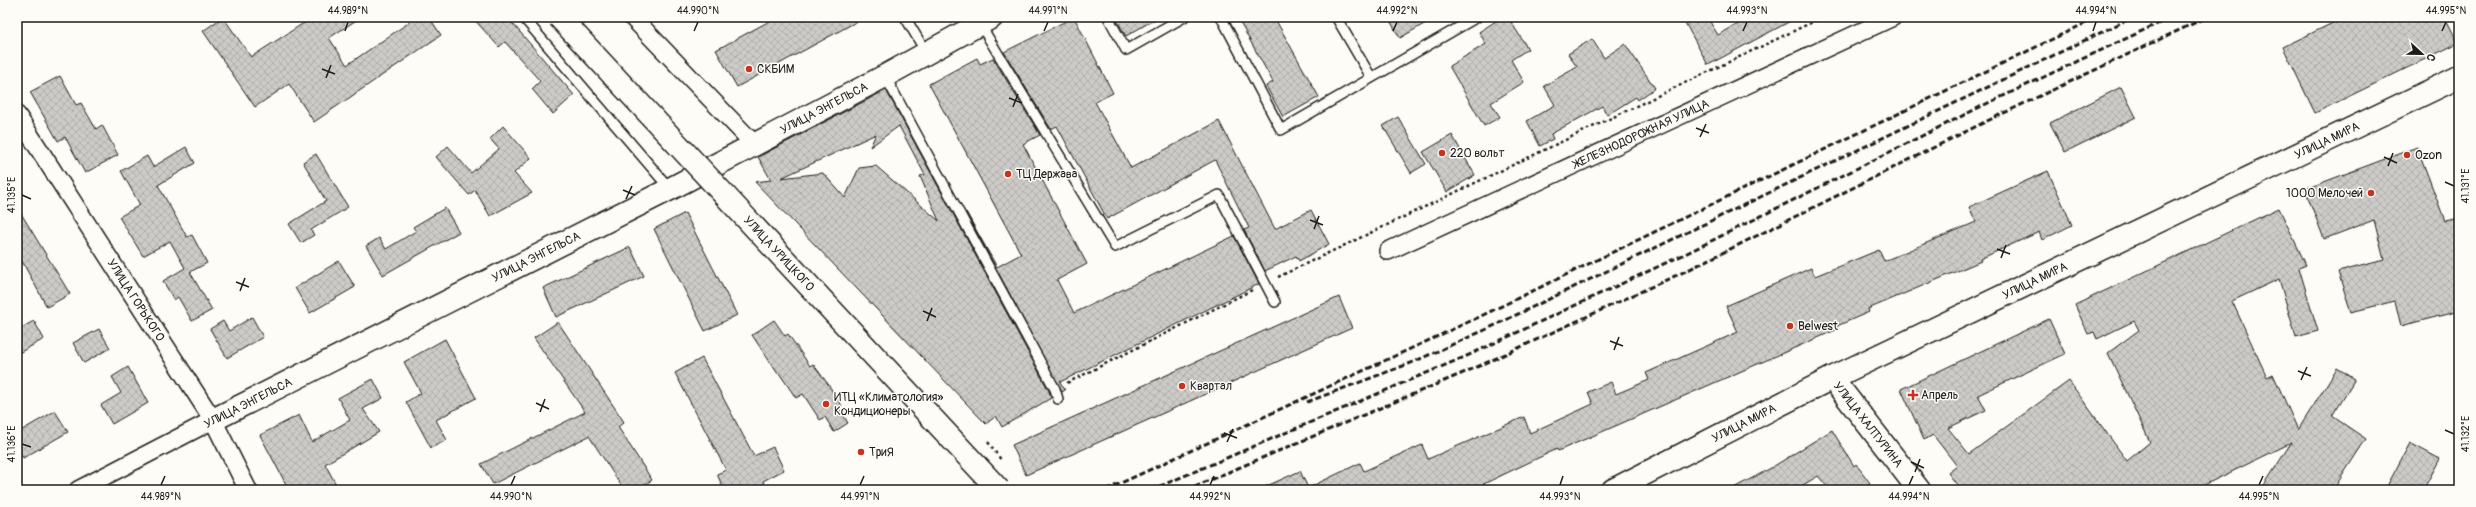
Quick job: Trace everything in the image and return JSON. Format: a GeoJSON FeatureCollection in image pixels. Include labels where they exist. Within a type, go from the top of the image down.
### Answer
{"type":"FeatureCollection","features":[{"type":"Feature","properties":{"kind":"main road","name":"УЛИЦА УРИЦКОГО"},"geometry":{"type":"LineString","coordinates":[[559,17],[999,490]]}},
{"type":"Feature","properties":{"kind":"main road","name":"УЛИЦА ЭНГЕЛЬСА"},"geometry":{"type":"LineString","coordinates":[[213,420],[670,189],[886,76],[986,20]]}},
{"type":"Feature","properties":{"kind":"main road","name":"УЛИЦА МИРА"},"geometry":{"type":"LineString","coordinates":[[1613,490],[1832,378],[2459,77]]}},
{"type":"Feature","properties":{"kind":"main road","name":"УЛИЦА ХАЛТУРИНА"},"geometry":{"type":"LineString","coordinates":[[1832,378],[1919,490]]}},
{"type":"Feature","properties":{"kind":"street"},"geometry":{"type":"LineString","coordinates":[[632,17],[754,144]]}},
{"type":"Feature","properties":{"kind":"street","name":"ЖЕЛЕЗНОДОРОЖНАЯ УЛИЦА"},"geometry":{"type":"LineString","coordinates":[[1388,251],[1883,19]]}},
{"type":"Feature","properties":{"kind":"street","name":"УЛИЦА ГОРЬКОГО"},"geometry":{"type":"LineString","coordinates":[[17,114],[213,420],[248,490]]}},
{"type":"Feature","properties":{"kind":"street","name":"УЛИЦА ЭНГЕЛЬСА"},"geometry":{"type":"LineString","coordinates":[[78,490],[213,420]]}},
{"type":"Feature","properties":{"kind":"lane"},"geometry":{"type":"LineString","coordinates":[[523,17],[670,189]]}},
{"type":"Feature","properties":{"kind":"lane"},"geometry":{"type":"LineString","coordinates":[[905,17],[927,54]]}},
{"type":"Feature","properties":{"kind":"lane"},"geometry":{"type":"LineString","coordinates":[[1108,17],[1126,50],[1184,17]]}},
{"type":"Feature","properties":{"kind":"lane"},"geometry":{"type":"LineString","coordinates":[[1221,17],[1281,130],[1371,78],[1464,20],[1477,17]]}},
{"type":"Feature","properties":{"kind":"lane"},"geometry":{"type":"LineString","coordinates":[[1336,17],[1371,78]]}},
{"type":"Feature","properties":{"kind":"lane"},"geometry":{"type":"LineString","coordinates":[[986,20],[1115,247],[1219,195],[1275,302]]}},
{"type":"Feature","properties":{"kind":"lane"},"geometry":{"type":"LineString","coordinates":[[886,76],[1055,389],[1058,399]]}},
{"type":"Feature","properties":{"kind":"path"},"geometry":{"type":"LineString","coordinates":[[1055,389],[1266,283],[1823,17]]}},
{"type":"Feature","properties":{"kind":"building"},"geometry":{"type":"Polygon","coordinates":[[[223,17],[251,57],[313,17],[361,17],[329,38],[347,65],[417,17],[429,17],[441,35],[314,122],[289,84],[255,107],[203,31],[223,17]]]}},
{"type":"Feature","properties":{"kind":"building"},"geometry":{"type":"Polygon","coordinates":[[[472,17],[507,17],[574,95],[553,114],[532,89],[540,81],[505,42],[499,47],[472,17]]]}},
{"type":"Feature","properties":{"kind":"building","name":"СКБИМ"},"geometry":{"type":"Polygon","coordinates":[[[777,17],[865,17],[737,87],[716,50],[777,17]]]}},
{"type":"Feature","properties":{"kind":"building"},"geometry":{"type":"Polygon","coordinates":[[[1074,17],[1113,93],[1095,102],[1131,168],[1219,121],[1275,229],[1311,210],[1329,244],[1299,261],[1296,256],[1265,271],[1244,230],[1249,228],[1215,160],[1107,219],[1057,126],[1051,129],[1004,52],[1074,17]]]}},
{"type":"Feature","properties":{"kind":"building"},"geometry":{"type":"Polygon","coordinates":[[[1115,17],[1159,17],[1126,36],[1115,17]]]}},
{"type":"Feature","properties":{"kind":"building"},"geometry":{"type":"Polygon","coordinates":[[[1237,17],[1274,17],[1319,97],[1283,117],[1266,86],[1273,82],[1237,17]]]}},
{"type":"Feature","properties":{"kind":"building"},"geometry":{"type":"Polygon","coordinates":[[[1388,17],[1436,17],[1400,38],[1388,17]]]}},
{"type":"Feature","properties":{"kind":"building"},"geometry":{"type":"Polygon","coordinates":[[[1502,17],[1508,17],[1528,49],[1511,60],[1524,82],[1491,103],[1500,117],[1484,126],[1449,66],[1486,44],[1479,32],[1502,17]]]}},
{"type":"Feature","properties":{"kind":"building"},"geometry":{"type":"Polygon","coordinates":[[[1682,17],[1707,17],[1718,35],[1751,17],[1798,17],[1708,65],[1682,17]]]}},
{"type":"Feature","properties":{"kind":"building"},"geometry":{"type":"Polygon","coordinates":[[[2345,17],[2445,17],[2458,43],[2315,113],[2283,47],[2345,17]]]}},
{"type":"Feature","properties":{"kind":"building"},"geometry":{"type":"Polygon","coordinates":[[[1592,39],[1604,58],[1625,44],[1655,88],[1638,100],[1636,97],[1607,115],[1602,106],[1551,134],[1553,139],[1540,146],[1527,121],[1555,105],[1544,86],[1577,67],[1568,54],[1592,39]]]}},
{"type":"Feature","properties":{"kind":"building"},"geometry":{"type":"Polygon","coordinates":[[[977,58],[980,64],[993,58],[1040,135],[1023,144],[1087,264],[1057,280],[1074,313],[1234,236],[1259,284],[1060,382],[1065,390],[1062,392],[966,212],[997,267],[1021,254],[929,84],[977,58]]]}},
{"type":"Feature","properties":{"kind":"building"},"geometry":{"type":"Polygon","coordinates":[[[60,76],[76,105],[81,103],[96,129],[102,125],[118,155],[85,173],[65,137],[58,141],[30,92],[60,76]]]}},
{"type":"Feature","properties":{"kind":"building"},"geometry":{"type":"Polygon","coordinates":[[[2121,87],[2136,117],[2065,152],[2050,123],[2121,87]]]}},
{"type":"Feature","properties":{"kind":"building"},"geometry":{"type":"Polygon","coordinates":[[[886,90],[1049,391],[1051,398],[1002,427],[996,416],[986,424],[755,182],[771,180],[758,157],[886,90]],[[899,126],[870,147],[876,134],[781,178],[823,173],[845,198],[859,168],[876,166],[939,221],[920,176],[925,175],[899,126]]]}},
{"type":"Feature","properties":{"kind":"building"},"geometry":{"type":"Polygon","coordinates":[[[1398,117],[1426,164],[1411,173],[1383,126],[1398,117]]]}},
{"type":"Feature","properties":{"kind":"building"},"geometry":{"type":"Polygon","coordinates":[[[503,126],[531,158],[514,173],[532,193],[490,216],[475,190],[469,195],[436,157],[448,146],[471,173],[499,149],[490,139],[503,126]]]}},
{"type":"Feature","properties":{"kind":"building"},"geometry":{"type":"Polygon","coordinates":[[[1452,135],[1475,175],[1447,192],[1423,152],[1452,135]]]}},
{"type":"Feature","properties":{"kind":"building"},"geometry":{"type":"Polygon","coordinates":[[[186,147],[195,163],[158,185],[187,237],[192,235],[207,263],[190,272],[212,310],[192,321],[178,297],[174,300],[163,281],[185,268],[170,241],[143,256],[119,217],[140,205],[121,171],[147,156],[153,167],[186,147]]]}},
{"type":"Feature","properties":{"kind":"building"},"geometry":{"type":"Polygon","coordinates":[[[2417,147],[2445,221],[2459,218],[2459,311],[2401,326],[2395,301],[2351,312],[2338,272],[2384,260],[2374,220],[2324,239],[2305,189],[2417,147]]]}},
{"type":"Feature","properties":{"kind":"building"},"geometry":{"type":"Polygon","coordinates":[[[316,154],[348,207],[311,230],[314,235],[301,243],[289,224],[326,201],[303,162],[316,154]]]}},
{"type":"Feature","properties":{"kind":"building"},"geometry":{"type":"Polygon","coordinates":[[[2048,171],[2072,225],[2042,240],[2039,232],[1980,259],[1981,261],[1868,309],[1869,312],[1837,326],[1838,329],[1558,451],[1557,449],[1471,490],[1258,490],[1300,471],[1308,488],[1360,463],[1364,471],[1422,445],[1428,459],[1524,417],[1530,433],[1593,404],[1588,392],[1611,382],[1616,394],[1649,380],[1646,373],[1738,332],[1726,306],[1811,268],[1815,276],[1879,250],[1884,261],[1976,222],[1969,207],[2048,171]]]}},
{"type":"Feature","properties":{"kind":"building"},"geometry":{"type":"Polygon","coordinates":[[[17,207],[70,294],[47,307],[17,252],[17,207]]]}},
{"type":"Feature","properties":{"kind":"building"},"geometry":{"type":"Polygon","coordinates":[[[445,208],[459,232],[383,275],[366,246],[379,238],[386,249],[416,231],[413,227],[445,208]]]}},
{"type":"Feature","properties":{"kind":"building"},"geometry":{"type":"Polygon","coordinates":[[[2279,208],[2306,265],[2299,268],[2318,331],[2296,337],[2279,279],[2232,301],[2267,377],[2273,374],[2298,430],[2337,368],[2355,379],[2332,416],[2366,439],[2333,490],[2261,490],[2291,443],[2194,490],[1961,490],[1948,473],[1957,466],[1933,435],[1924,440],[1901,389],[2049,319],[2065,354],[1978,395],[1986,410],[1948,428],[1969,454],[2069,381],[2127,461],[2150,442],[2108,353],[2139,330],[2134,321],[2097,339],[2094,332],[2088,334],[2075,305],[2279,208]]]}},
{"type":"Feature","properties":{"kind":"building"},"geometry":{"type":"Polygon","coordinates":[[[685,213],[737,315],[705,331],[654,229],[685,213]]]}},
{"type":"Feature","properties":{"kind":"building"},"geometry":{"type":"Polygon","coordinates":[[[630,247],[644,276],[556,317],[543,288],[630,247]]]}},
{"type":"Feature","properties":{"kind":"building"},"geometry":{"type":"Polygon","coordinates":[[[339,261],[355,287],[310,313],[295,288],[339,261]]]}},
{"type":"Feature","properties":{"kind":"building","name":"Квартал"},"geometry":{"type":"Polygon","coordinates":[[[1339,297],[1352,328],[1026,475],[1012,445],[1339,297]]]}},
{"type":"Feature","properties":{"kind":"building"},"geometry":{"type":"Polygon","coordinates":[[[252,317],[263,337],[227,358],[210,329],[223,321],[229,331],[252,317]]]}},
{"type":"Feature","properties":{"kind":"building"},"geometry":{"type":"Polygon","coordinates":[[[774,320],[785,336],[788,334],[810,366],[813,364],[842,406],[839,408],[848,423],[834,432],[825,417],[820,420],[803,394],[796,398],[752,335],[774,320]]]}},
{"type":"Feature","properties":{"kind":"building"},"geometry":{"type":"Polygon","coordinates":[[[34,321],[44,339],[17,354],[17,330],[34,321]]]}},
{"type":"Feature","properties":{"kind":"building"},"geometry":{"type":"Polygon","coordinates":[[[558,322],[624,422],[618,427],[652,480],[636,490],[624,490],[589,436],[493,484],[481,464],[585,412],[534,338],[558,322]]]}},
{"type":"Feature","properties":{"kind":"building"},"geometry":{"type":"Polygon","coordinates":[[[99,329],[110,348],[84,363],[73,343],[99,329]]]}},
{"type":"Feature","properties":{"kind":"building"},"geometry":{"type":"Polygon","coordinates":[[[445,339],[476,398],[436,420],[447,440],[431,448],[406,402],[421,393],[404,362],[445,339]]]}},
{"type":"Feature","properties":{"kind":"building"},"geometry":{"type":"Polygon","coordinates":[[[702,358],[754,456],[773,447],[784,470],[763,481],[767,490],[724,490],[717,474],[726,470],[675,373],[702,358]]]}},
{"type":"Feature","properties":{"kind":"building"},"geometry":{"type":"Polygon","coordinates":[[[128,367],[148,403],[112,424],[101,405],[121,393],[112,377],[128,367]]]}},
{"type":"Feature","properties":{"kind":"building"},"geometry":{"type":"Polygon","coordinates":[[[373,379],[383,398],[363,409],[379,432],[325,464],[339,490],[289,490],[260,435],[299,415],[312,442],[350,420],[338,398],[373,379]]]}},
{"type":"Feature","properties":{"kind":"building"},"geometry":{"type":"Polygon","coordinates":[[[55,411],[68,432],[23,458],[17,447],[17,433],[55,411]]]}},
{"type":"Feature","properties":{"kind":"building"},"geometry":{"type":"Polygon","coordinates":[[[1832,430],[1854,466],[1856,464],[1870,483],[1861,490],[1830,490],[1818,476],[1795,490],[1789,490],[1785,484],[1774,490],[1730,490],[1771,468],[1832,430]]]}},
{"type":"Feature","properties":{"kind":"building"},"geometry":{"type":"Polygon","coordinates":[[[2410,443],[2440,459],[2423,490],[2385,490],[2410,443]]]}},
{"type":"Feature","properties":{"kind":"railway"},"geometry":{"type":"LineString","coordinates":[[1106,490],[1479,317],[2098,17]]}},
{"type":"Feature","properties":{"kind":"railway"},"geometry":{"type":"LineString","coordinates":[[1307,402],[1411,363],[1485,330],[2133,17]]}},
{"type":"Feature","properties":{"kind":"railway"},"geometry":{"type":"LineString","coordinates":[[1151,490],[1469,355],[1685,254],[1984,105],[2172,17]]}},
{"type":"Feature","properties":{"kind":"railway"},"geometry":{"type":"LineString","coordinates":[[1186,490],[1475,368],[1688,270],[1987,121],[2207,17]]}},
{"type":"Feature","properties":{"kind":"place","name":"СКБИМ"},"geometry":{"type":"Point","coordinates":[749,69]}},
{"type":"Feature","properties":{"kind":"place","name":"220 вольт"},"geometry":{"type":"Point","coordinates":[1442,153]}},
{"type":"Feature","properties":{"kind":"place","name":"Ozon"},"geometry":{"type":"Point","coordinates":[2407,155]}},
{"type":"Feature","properties":{"kind":"place","name":"ТЦ Держава"},"geometry":{"type":"Point","coordinates":[1008,174]}},
{"type":"Feature","properties":{"kind":"place","name":"1000 Мелочей"},"geometry":{"type":"Point","coordinates":[2371,193]}},
{"type":"Feature","properties":{"kind":"place","name":"Belwest"},"geometry":{"type":"Point","coordinates":[1790,326]}},
{"type":"Feature","properties":{"kind":"place","name":"Квартал"},"geometry":{"type":"Point","coordinates":[1182,386]}},
{"type":"Feature","properties":{"kind":"place","name":"Апрель"},"geometry":{"type":"Point","coordinates":[1913,395]}},
{"type":"Feature","properties":{"kind":"place","name":"ИТЦ «Климатология» Кондиционеры"},"geometry":{"type":"Point","coordinates":[826,404]}},
{"type":"Feature","properties":{"kind":"place","name":"ТриЯ"},"geometry":{"type":"Point","coordinates":[861,452]}}]}
